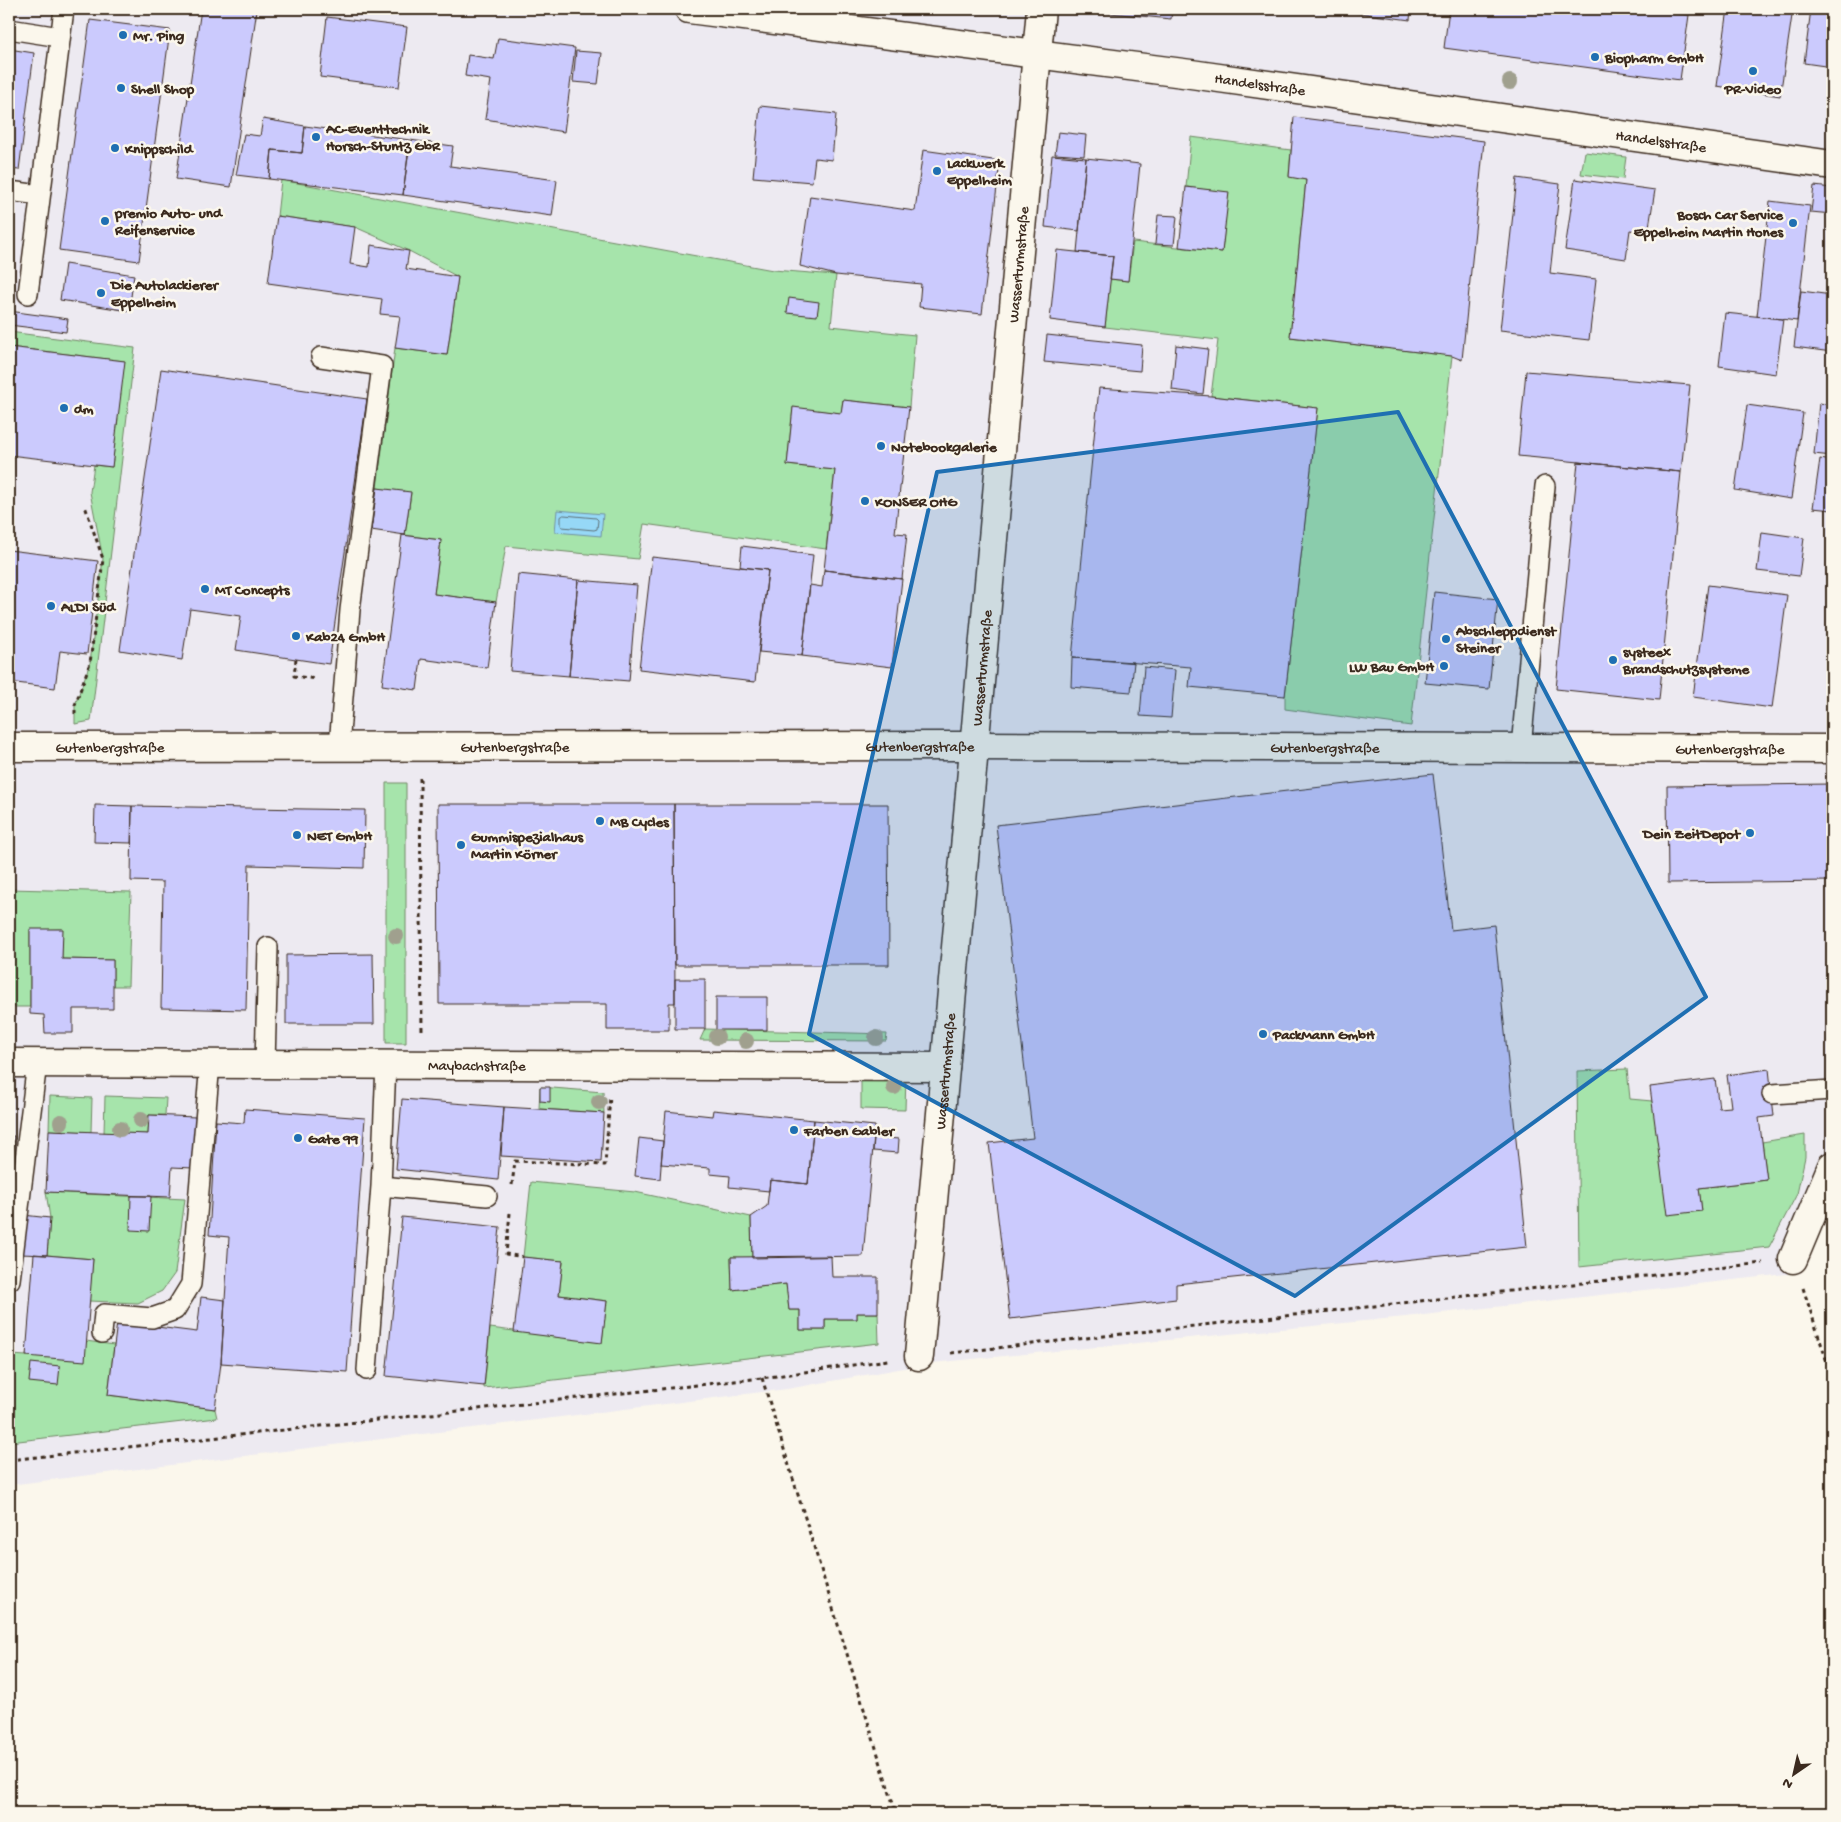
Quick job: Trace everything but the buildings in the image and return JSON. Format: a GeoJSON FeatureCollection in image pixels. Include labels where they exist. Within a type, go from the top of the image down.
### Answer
{"type":"FeatureCollection","features":[{"type":"Feature","properties":{"kind":"street","name":"Handelsstraße"},"geometry":{"type":"LineString","coordinates":[[689,9],[1037,54],[1832,165]]}},
{"type":"Feature","properties":{"kind":"street","name":"Wasserturmstraße"},"geometry":{"type":"LineString","coordinates":[[919,1356],[974,746],[1016,385],[1041,9]]}},
{"type":"Feature","properties":{"kind":"street","name":"Gutenbergstraße"},"geometry":{"type":"LineString","coordinates":[[9,747],[974,746],[1832,749]]}},
{"type":"Feature","properties":{"kind":"street","name":"Maybachstraße"},"geometry":{"type":"LineString","coordinates":[[9,1063],[945,1067]]}},
{"type":"Feature","properties":{"kind":"street"},"geometry":{"type":"LineString","coordinates":[[1794,1259],[1832,1166]]}},
{"type":"Feature","properties":{"kind":"lane"},"geometry":{"type":"LineString","coordinates":[[28,294],[64,9]]}},
{"type":"Feature","properties":{"kind":"lane"},"geometry":{"type":"LineString","coordinates":[[9,30],[60,37]]}},
{"type":"Feature","properties":{"kind":"lane"},"geometry":{"type":"LineString","coordinates":[[9,191],[40,195]]}},
{"type":"Feature","properties":{"kind":"lane"},"geometry":{"type":"LineString","coordinates":[[321,357],[382,366],[350,610],[339,746]]}},
{"type":"Feature","properties":{"kind":"lane"},"geometry":{"type":"LineString","coordinates":[[1521,748],[1545,486]]}},
{"type":"Feature","properties":{"kind":"lane"},"geometry":{"type":"LineString","coordinates":[[266,1064],[268,947]]}},
{"type":"Feature","properties":{"kind":"lane"},"geometry":{"type":"LineString","coordinates":[[10,1280],[37,1063]]}},
{"type":"Feature","properties":{"kind":"lane"},"geometry":{"type":"LineString","coordinates":[[102,1333],[104,1314],[152,1318],[160,1316],[175,1310],[191,1284],[210,1064]]}},
{"type":"Feature","properties":{"kind":"lane"},"geometry":{"type":"LineString","coordinates":[[367,1370],[381,1186],[386,1064]]}},
{"type":"Feature","properties":{"kind":"lane"},"geometry":{"type":"LineString","coordinates":[[1772,1094],[1832,1090]]}},
{"type":"Feature","properties":{"kind":"lane"},"geometry":{"type":"LineString","coordinates":[[381,1186],[487,1196]]}},
{"type":"Feature","properties":{"kind":"path"},"geometry":{"type":"LineString","coordinates":[[74,747],[75,705],[90,663],[103,559],[85,506]]}},
{"type":"Feature","properties":{"kind":"path"},"geometry":{"type":"LineString","coordinates":[[296,660],[294,676],[344,683]]}},
{"type":"Feature","properties":{"kind":"path"},"geometry":{"type":"LineString","coordinates":[[419,746],[423,1065]]}},
{"type":"Feature","properties":{"kind":"path"},"geometry":{"type":"LineString","coordinates":[[512,1189],[515,1161],[605,1165],[611,1066]]}},
{"type":"Feature","properties":{"kind":"path"},"geometry":{"type":"LineString","coordinates":[[510,1208],[506,1254],[523,1256]]}},
{"type":"Feature","properties":{"kind":"path"},"geometry":{"type":"LineString","coordinates":[[9,1460],[762,1378],[919,1356],[1794,1259],[1832,1377]]}},
{"type":"Feature","properties":{"kind":"path"},"geometry":{"type":"LineString","coordinates":[[762,1378],[896,1813]]}},
{"type":"Feature","properties":{"kind":"highlighted area"},"geometry":{"type":"Polygon","coordinates":[[[1398,412],[1706,997],[1295,1296],[809,1034],[937,472],[1398,412]]]}},
{"type":"Feature","properties":{"kind":"shaded area"},"geometry":{"type":"Polygon","coordinates":[[[9,9],[1832,9],[1832,1194],[1824,1213],[1787,1274],[1415,1316],[932,1363],[787,1389],[9,1485],[9,9]]]}},
{"type":"Feature","properties":{"kind":"green space"},"geometry":{"type":"Polygon","coordinates":[[[1191,137],[1291,150],[1289,176],[1306,180],[1290,337],[1452,356],[1411,726],[1285,709],[1318,408],[1211,396],[1218,340],[1105,327],[1110,279],[1128,281],[1133,242],[1222,252],[1228,193],[1186,187],[1191,137]]]}},
{"type":"Feature","properties":{"kind":"green space"},"geometry":{"type":"Polygon","coordinates":[[[1585,152],[1626,157],[1623,179],[1581,174],[1585,152]]]}},
{"type":"Feature","properties":{"kind":"green space"},"geometry":{"type":"Polygon","coordinates":[[[281,180],[773,270],[836,275],[831,326],[915,335],[909,407],[843,400],[841,413],[793,408],[787,465],[835,470],[826,549],[644,524],[638,559],[506,546],[496,602],[434,594],[441,540],[405,535],[411,493],[377,488],[395,348],[447,355],[458,277],[409,251],[355,227],[277,216],[281,180]]]}},
{"type":"Feature","properties":{"kind":"green space"},"geometry":{"type":"Polygon","coordinates":[[[9,332],[135,348],[91,721],[75,724],[75,705],[90,663],[103,559],[90,492],[94,465],[112,467],[124,361],[9,347],[9,332]]]}},
{"type":"Feature","properties":{"kind":"green space"},"geometry":{"type":"Polygon","coordinates":[[[386,783],[406,783],[406,1043],[386,1043],[386,783]]]}},
{"type":"Feature","properties":{"kind":"green space"},"geometry":{"type":"Polygon","coordinates":[[[9,889],[131,892],[128,986],[113,986],[113,960],[62,959],[62,929],[30,930],[30,1007],[9,1007],[9,889]]]}},
{"type":"Feature","properties":{"kind":"green space"},"geometry":{"type":"Polygon","coordinates":[[[705,1029],[887,1034],[886,1041],[700,1040],[705,1029]]]}},
{"type":"Feature","properties":{"kind":"green space"},"geometry":{"type":"Polygon","coordinates":[[[1627,1069],[1630,1099],[1652,1101],[1702,1211],[1699,1188],[1767,1180],[1762,1142],[1805,1135],[1805,1157],[1797,1194],[1769,1247],[1579,1267],[1577,1071],[1627,1069]]]}},
{"type":"Feature","properties":{"kind":"green space"},"geometry":{"type":"Polygon","coordinates":[[[861,1075],[906,1076],[905,1110],[861,1109],[861,1075]]]}},
{"type":"Feature","properties":{"kind":"green space"},"geometry":{"type":"Polygon","coordinates":[[[540,1087],[603,1092],[604,1113],[539,1109],[540,1087]]]}},
{"type":"Feature","properties":{"kind":"green space"},"geometry":{"type":"Polygon","coordinates":[[[50,1096],[92,1098],[91,1132],[49,1130],[50,1096]]]}},
{"type":"Feature","properties":{"kind":"green space"},"geometry":{"type":"Polygon","coordinates":[[[105,1096],[166,1098],[165,1115],[149,1115],[148,1134],[104,1133],[105,1096]]]}},
{"type":"Feature","properties":{"kind":"green space"},"geometry":{"type":"Polygon","coordinates":[[[531,1182],[635,1192],[751,1217],[752,1258],[731,1257],[732,1290],[786,1284],[789,1310],[800,1310],[800,1330],[825,1330],[825,1319],[857,1319],[857,1313],[878,1313],[879,1343],[484,1388],[490,1328],[602,1342],[607,1301],[559,1295],[563,1261],[523,1257],[531,1182]]]}},
{"type":"Feature","properties":{"kind":"green space"},"geometry":{"type":"Polygon","coordinates":[[[46,1192],[185,1199],[175,1273],[162,1291],[138,1303],[89,1301],[93,1259],[47,1255],[50,1218],[46,1192]]]}},
{"type":"Feature","properties":{"kind":"green space"},"geometry":{"type":"Polygon","coordinates":[[[86,1341],[114,1345],[108,1395],[215,1409],[217,1418],[10,1442],[12,1355],[26,1356],[86,1341]]]}},
{"type":"Feature","properties":{"kind":"water"},"geometry":{"type":"Polygon","coordinates":[[[557,510],[603,514],[601,536],[555,532],[557,510]]]}},
{"type":"Feature","properties":{"kind":"place","name":"Mr. Ping"},"geometry":{"type":"Point","coordinates":[123,35]}},
{"type":"Feature","properties":{"kind":"place","name":"Biopharm GmbH"},"geometry":{"type":"Point","coordinates":[1595,57]}},
{"type":"Feature","properties":{"kind":"place","name":"PR-Video"},"geometry":{"type":"Point","coordinates":[1753,71]}},
{"type":"Feature","properties":{"kind":"place","name":"Shell Shop"},"geometry":{"type":"Point","coordinates":[121,88]}},
{"type":"Feature","properties":{"kind":"place","name":"AC-Eventtechnik Horsch-Stuntz GbR"},"geometry":{"type":"Point","coordinates":[316,137]}},
{"type":"Feature","properties":{"kind":"place","name":"Knippschild"},"geometry":{"type":"Point","coordinates":[115,148]}},
{"type":"Feature","properties":{"kind":"place","name":"Lackwerk Eppelheim"},"geometry":{"type":"Point","coordinates":[937,171]}},
{"type":"Feature","properties":{"kind":"place","name":"premio Auto- und Reifenservice"},"geometry":{"type":"Point","coordinates":[105,221]}},
{"type":"Feature","properties":{"kind":"place","name":"Bosch Car Service Eppelheim Martin Hones"},"geometry":{"type":"Point","coordinates":[1793,223]}},
{"type":"Feature","properties":{"kind":"place","name":"Die Autolackierer Eppelheim"},"geometry":{"type":"Point","coordinates":[101,293]}},
{"type":"Feature","properties":{"kind":"place","name":"dm"},"geometry":{"type":"Point","coordinates":[64,408]}},
{"type":"Feature","properties":{"kind":"place","name":"Notebookgalerie"},"geometry":{"type":"Point","coordinates":[881,446]}},
{"type":"Feature","properties":{"kind":"place","name":"KONSER OHG"},"geometry":{"type":"Point","coordinates":[865,501]}},
{"type":"Feature","properties":{"kind":"place","name":"MT Concepts"},"geometry":{"type":"Point","coordinates":[205,589]}},
{"type":"Feature","properties":{"kind":"place","name":"ALDI Süd"},"geometry":{"type":"Point","coordinates":[51,606]}},
{"type":"Feature","properties":{"kind":"place","name":"Kab24 GmbH"},"geometry":{"type":"Point","coordinates":[296,636]}},
{"type":"Feature","properties":{"kind":"place","name":"Abschleppdienst Steiner"},"geometry":{"type":"Point","coordinates":[1446,639]}},
{"type":"Feature","properties":{"kind":"place","name":"systeex Brandschutzsysteme"},"geometry":{"type":"Point","coordinates":[1613,660]}},
{"type":"Feature","properties":{"kind":"place","name":"LW Bau GmbH"},"geometry":{"type":"Point","coordinates":[1444,666]}},
{"type":"Feature","properties":{"kind":"place","name":"MB Cycles"},"geometry":{"type":"Point","coordinates":[600,821]}},
{"type":"Feature","properties":{"kind":"place","name":"Dein ZeitDepot"},"geometry":{"type":"Point","coordinates":[1750,833]}},
{"type":"Feature","properties":{"kind":"place","name":"NET GmbH"},"geometry":{"type":"Point","coordinates":[297,835]}},
{"type":"Feature","properties":{"kind":"place","name":"Gummispezialhaus Martin Körner"},"geometry":{"type":"Point","coordinates":[461,845]}},
{"type":"Feature","properties":{"kind":"place","name":"PackMann GmbH"},"geometry":{"type":"Point","coordinates":[1263,1034]}},
{"type":"Feature","properties":{"kind":"place","name":"Farben Gabler"},"geometry":{"type":"Point","coordinates":[794,1130]}},
{"type":"Feature","properties":{"kind":"place","name":"Gate 99"},"geometry":{"type":"Point","coordinates":[298,1138]}}]}
